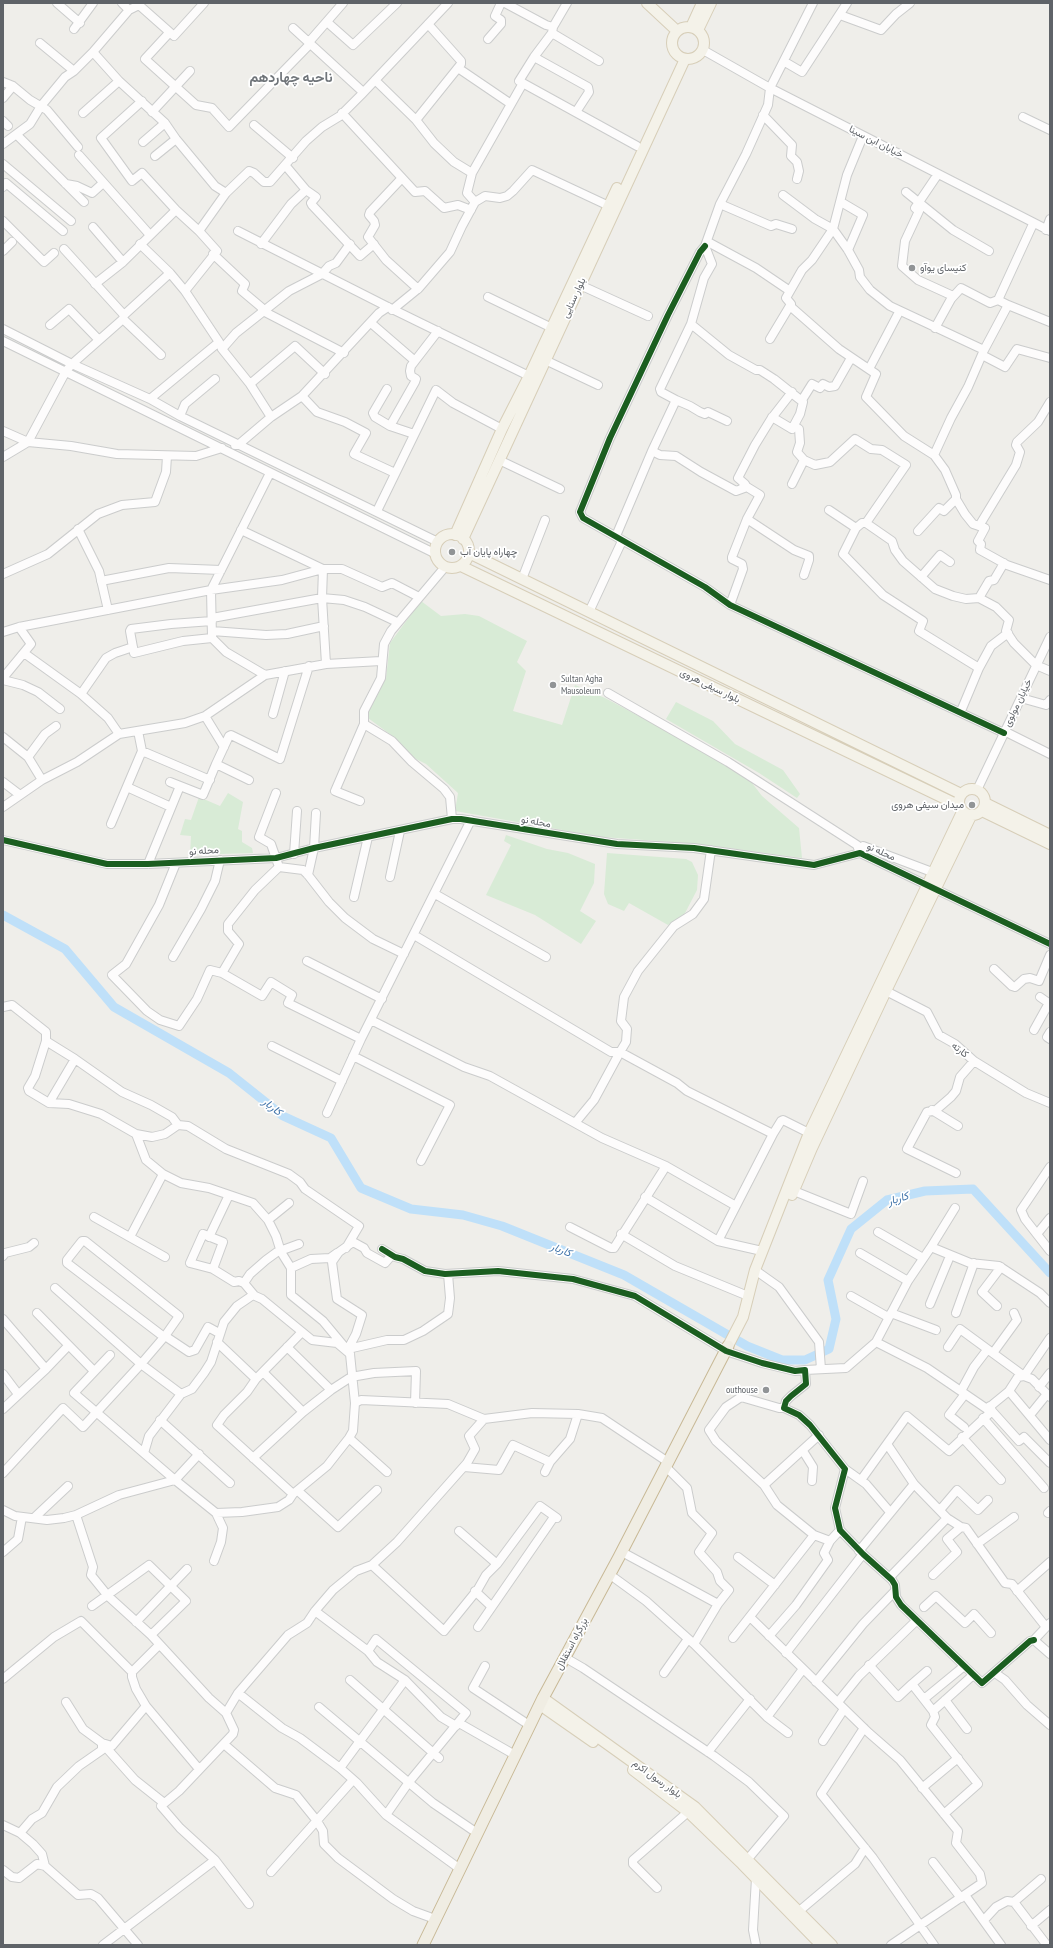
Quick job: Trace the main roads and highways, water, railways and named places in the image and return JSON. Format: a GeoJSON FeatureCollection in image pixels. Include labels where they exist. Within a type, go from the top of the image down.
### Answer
{"type":"FeatureCollection","features":[{"type":"Feature","properties":{"kind":"highway","name":"بزرگراه استقلال"},"geometry":{"type":"LineString","coordinates":[[423,1945],[541,1701],[622,1552],[727,1348]]}},
{"type":"Feature","properties":{"kind":"main road"},"geometry":{"type":"LineString","coordinates":[[647,3],[677,31]]}},
{"type":"Feature","properties":{"kind":"main road"},"geometry":{"type":"LineString","coordinates":[[695,29],[684,28],[677,31],[672,42],[674,50],[682,58],[694,58],[703,50],[704,42],[695,29],[702,3]]}},
{"type":"Feature","properties":{"kind":"main road"},"geometry":{"type":"LineString","coordinates":[[695,29],[711,3]]}},
{"type":"Feature","properties":{"kind":"main road","name":"بلوار سنایی"},"geometry":{"type":"LineString","coordinates":[[459,537],[499,460],[552,328],[609,206],[682,58]]}},
{"type":"Feature","properties":{"kind":"main road","name":"بلوار سنایی"},"geometry":{"type":"LineString","coordinates":[[459,537],[502,429],[545,360],[682,58]]}},
{"type":"Feature","properties":{"kind":"main road"},"geometry":{"type":"LineString","coordinates":[[445,536],[459,537],[469,548],[469,553],[465,563],[456,568],[445,567],[440,564],[436,554],[438,542],[445,536]]}},
{"type":"Feature","properties":{"kind":"main road","name":"بلوار سیفی هروی"},"geometry":{"type":"LineString","coordinates":[[469,553],[961,794]]}},
{"type":"Feature","properties":{"kind":"main road","name":"بلوار سیفی هروی"},"geometry":{"type":"LineString","coordinates":[[461,566],[799,729],[964,811]]}},
{"type":"Feature","properties":{"kind":"main road"},"geometry":{"type":"LineString","coordinates":[[616,641],[622,628]]}},
{"type":"Feature","properties":{"kind":"main road"},"geometry":{"type":"LineString","coordinates":[[799,729],[804,717]]}},
{"type":"Feature","properties":{"kind":"main road"},"geometry":{"type":"LineString","coordinates":[[727,1348],[743,1317],[748,1296],[791,1190],[809,1133],[882,989],[931,886],[964,811],[961,794],[967,790],[977,790],[982,794],[984,807]]}},
{"type":"Feature","properties":{"kind":"main road"},"geometry":{"type":"LineString","coordinates":[[984,807],[1050,844]]}},
{"type":"Feature","properties":{"kind":"main road"},"geometry":{"type":"LineString","coordinates":[[964,811],[984,807],[1050,834]]}},
{"type":"Feature","properties":{"kind":"main road"},"geometry":{"type":"LineString","coordinates":[[931,886],[932,872],[964,811]]}},
{"type":"Feature","properties":{"kind":"main road"},"geometry":{"type":"LineString","coordinates":[[757,1271],[762,1251],[815,1141],[882,989]]}},
{"type":"Feature","properties":{"kind":"main road","name":"بلوار رسول اکرم"},"geometry":{"type":"LineString","coordinates":[[541,1701],[688,1812],[758,1875],[832,1945]]}},
{"type":"Feature","properties":{"kind":"main road","name":"بلوار رسول اکرم"},"geometry":{"type":"LineString","coordinates":[[541,1701],[695,1806],[747,1860],[758,1875],[821,1945]]}},
{"type":"Feature","properties":{"kind":"waterway","name":"کاربار"},"geometry":{"type":"LineString","coordinates":[[3,915],[65,949],[114,1007],[229,1073],[283,1116],[331,1138],[361,1188],[411,1209],[463,1215],[502,1226],[624,1275],[747,1346],[782,1360],[805,1360],[829,1349],[836,1319],[828,1280],[851,1229],[887,1200],[925,1191],[973,1189],[1050,1273]]}},
{"type":"Feature","properties":{"kind":"place","name":"کنیسای یوآو"},"geometry":{"type":"Point","coordinates":[912,268]}},
{"type":"Feature","properties":{"kind":"place","name":"چهاراه پایان آب"},"geometry":{"type":"Point","coordinates":[452,552]}},
{"type":"Feature","properties":{"kind":"place","name":"Sultan Agha Mausoleum"},"geometry":{"type":"Point","coordinates":[553,685]}},
{"type":"Feature","properties":{"kind":"place","name":"میدان سیفی هروی"},"geometry":{"type":"Point","coordinates":[972,805]}},
{"type":"Feature","properties":{"kind":"place","name":"outhouse"},"geometry":{"type":"Point","coordinates":[766,1390]}},
{"type":"Feature","properties":{"kind":"district","name":"ناحیه چهاردهم"},"geometry":{"type":"Point","coordinates":[291,78]}}]}
